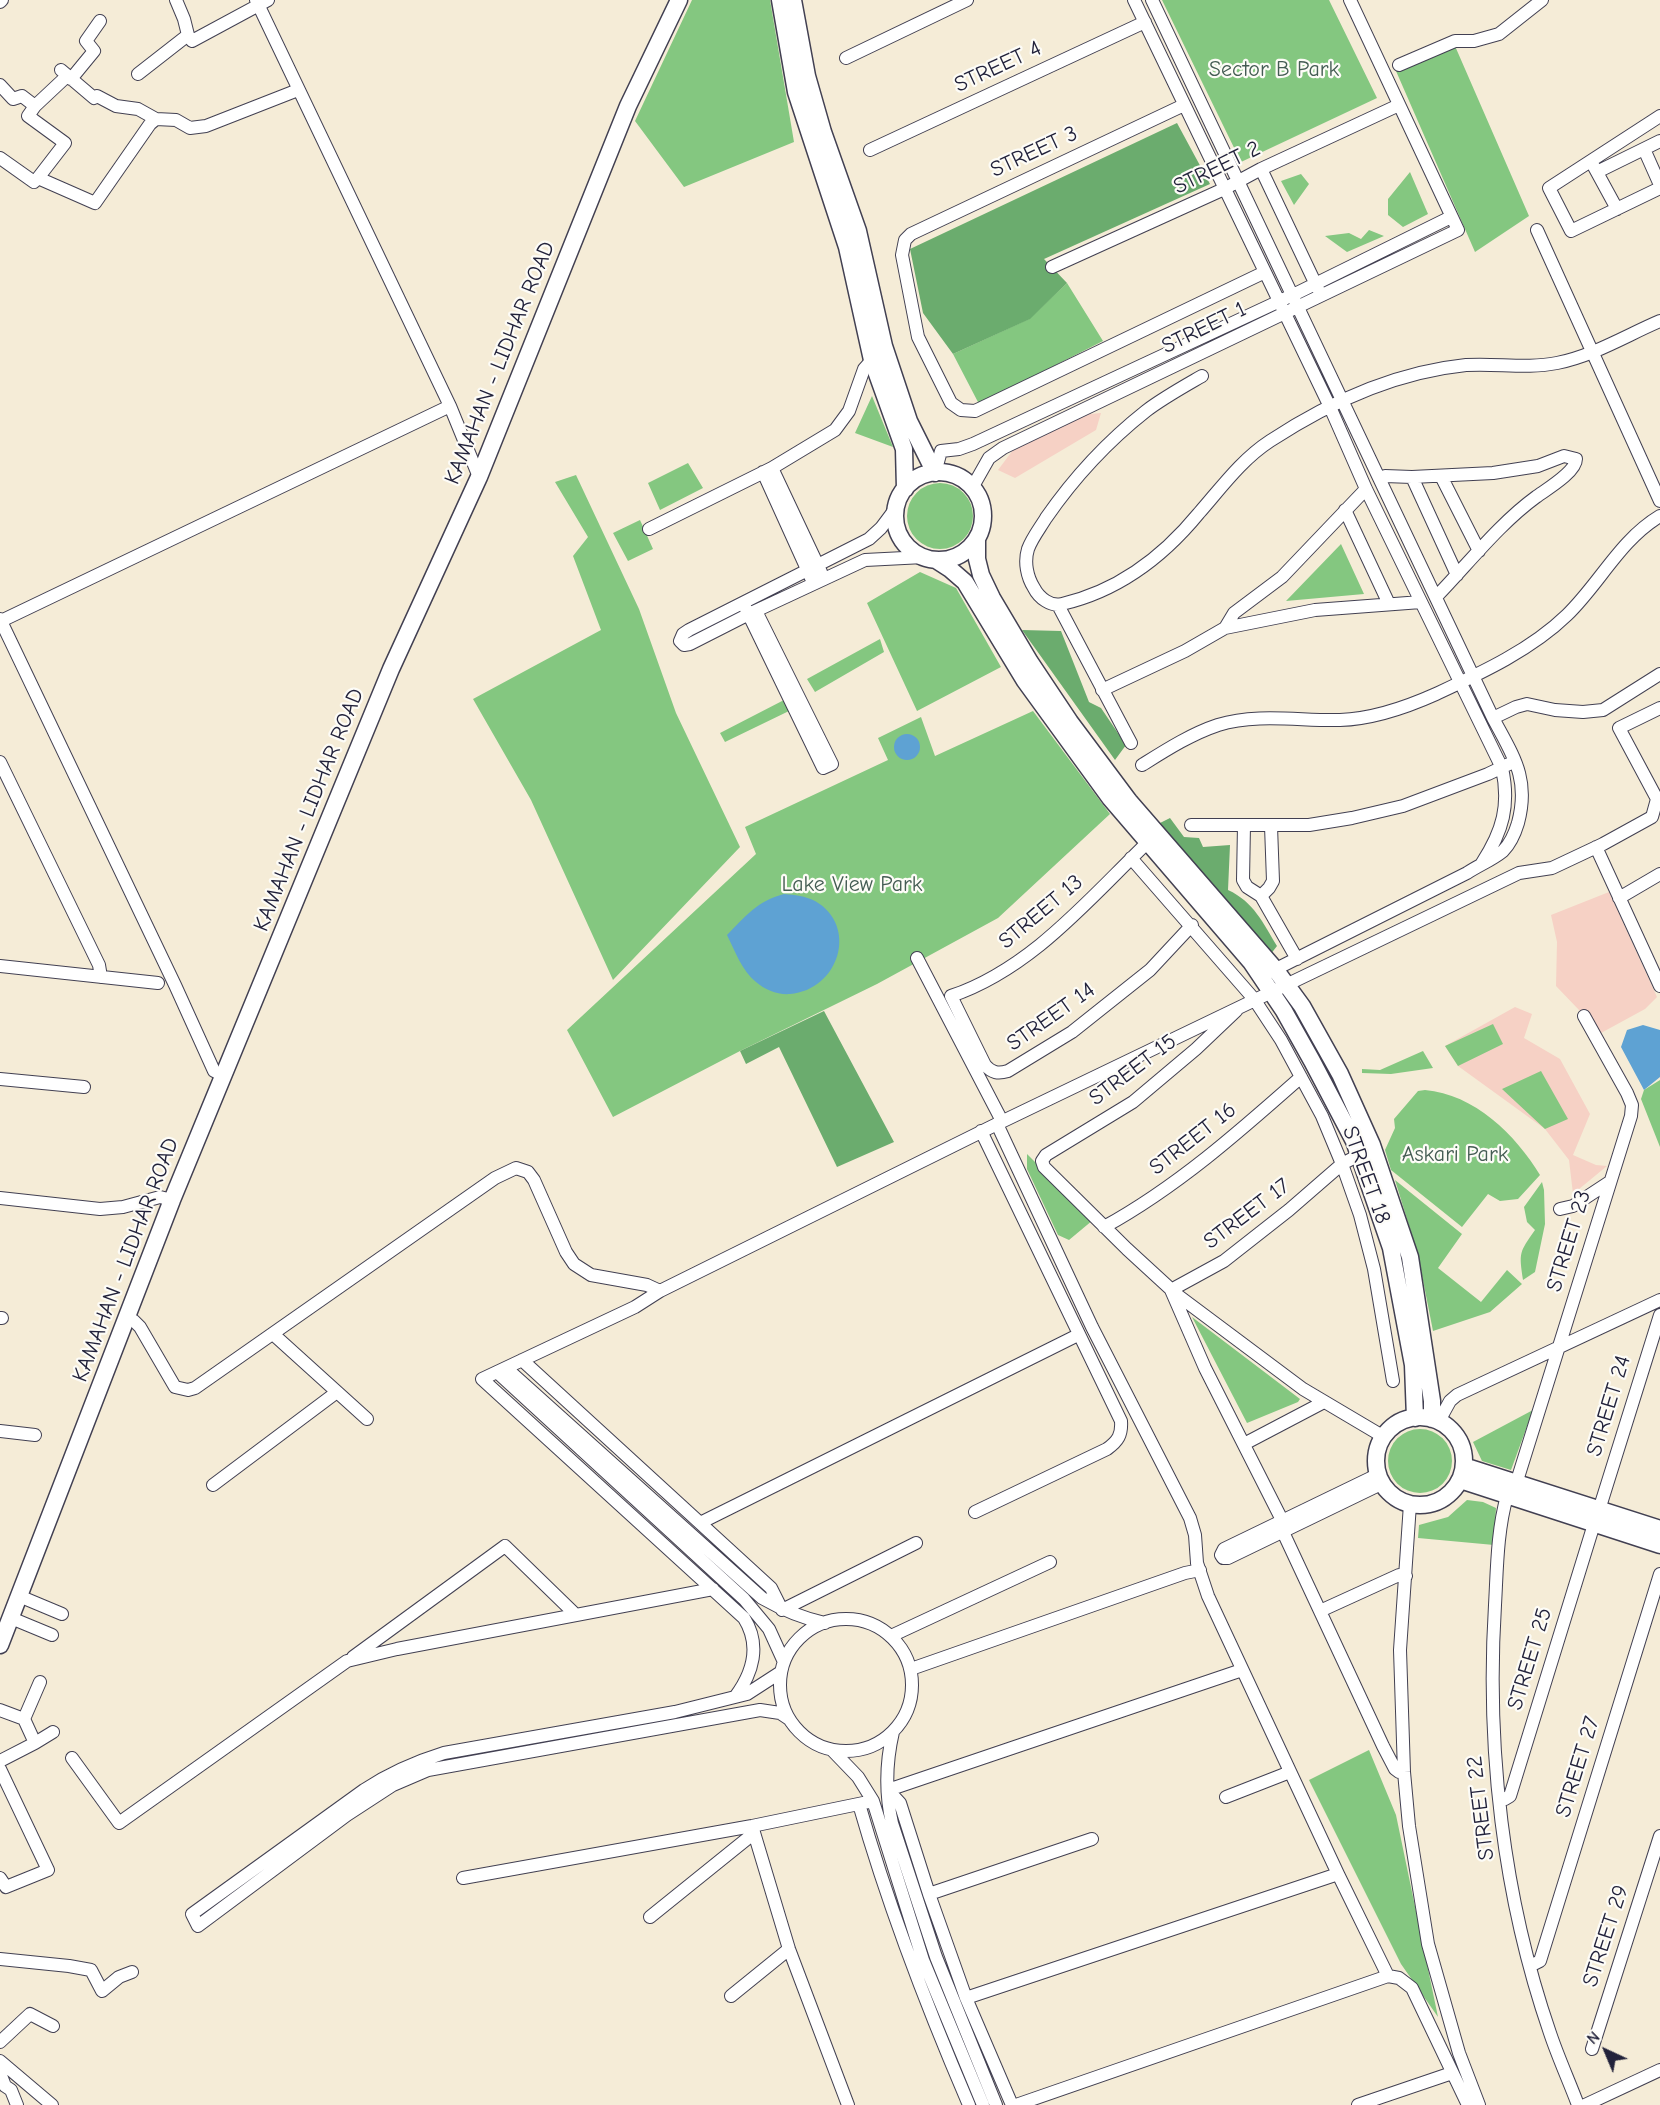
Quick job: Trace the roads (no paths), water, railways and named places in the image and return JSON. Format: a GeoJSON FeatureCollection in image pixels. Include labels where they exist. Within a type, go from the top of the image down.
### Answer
{"type":"FeatureCollection","features":[{"type":"Feature","properties":{"kind":"street"},"geometry":{"type":"LineString","coordinates":[[176,0],[192,41],[261,2],[298,90],[450,405],[479,477]]}},
{"type":"Feature","properties":{"kind":"street","name":"KAMAHAN - LIDHAR ROAD"},"geometry":{"type":"LineString","coordinates":[[0,1645],[172,1200],[391,669],[479,477],[627,106],[679,0]]}},
{"type":"Feature","properties":{"kind":"street"},"geometry":{"type":"LineString","coordinates":[[780,0],[795,92],[817,134],[858,231],[884,346],[901,401],[916,437],[935,473]]}},
{"type":"Feature","properties":{"kind":"street"},"geometry":{"type":"LineString","coordinates":[[793,0],[817,134],[847,247],[872,360],[904,449],[905,489]]}},
{"type":"Feature","properties":{"kind":"street"},"geometry":{"type":"LineString","coordinates":[[846,58],[967,0]]}},
{"type":"Feature","properties":{"kind":"street"},"geometry":{"type":"LineString","coordinates":[[1134,0],[1330,407],[1366,489],[1502,768],[1507,789],[1502,822],[1498,836],[1481,864]]}},
{"type":"Feature","properties":{"kind":"street"},"geometry":{"type":"LineString","coordinates":[[1152,0],[1515,760],[1522,782],[1523,793],[1517,826],[1505,849],[1495,857],[1268,973]]}},
{"type":"Feature","properties":{"kind":"street","name":"STREET 1"},"geometry":{"type":"LineString","coordinates":[[935,473],[941,451],[959,449],[973,444],[1282,307],[1298,306],[1458,230],[1350,0]]}},
{"type":"Feature","properties":{"kind":"street"},"geometry":{"type":"LineString","coordinates":[[1400,65],[1455,40],[1474,41],[1499,34],[1542,0]]}},
{"type":"Feature","properties":{"kind":"street"},"geometry":{"type":"LineString","coordinates":[[0,158],[34,182],[65,143],[28,116],[66,75],[94,51],[86,41],[100,21]]}},
{"type":"Feature","properties":{"kind":"street","name":"STREET 4"},"geometry":{"type":"LineString","coordinates":[[870,150],[1144,22]]}},
{"type":"Feature","properties":{"kind":"street"},"geometry":{"type":"LineString","coordinates":[[138,74],[188,35]]}},
{"type":"Feature","properties":{"kind":"street"},"geometry":{"type":"LineString","coordinates":[[66,75],[94,98],[97,96],[116,106],[138,109],[156,119],[176,120],[190,128],[199,128],[298,90]]}},
{"type":"Feature","properties":{"kind":"street"},"geometry":{"type":"LineString","coordinates":[[0,85],[13,99],[22,96],[35,106]]}},
{"type":"Feature","properties":{"kind":"street","name":"STREET 3"},"geometry":{"type":"LineString","coordinates":[[1184,105],[911,234],[905,240],[902,255],[918,337],[951,403],[968,412],[985,408],[1265,272]]}},
{"type":"Feature","properties":{"kind":"street","name":"STREET 2"},"geometry":{"type":"LineString","coordinates":[[1052,267],[1239,182],[1261,169],[1399,105]]}},
{"type":"Feature","properties":{"kind":"street"},"geometry":{"type":"LineString","coordinates":[[38,178],[95,203],[150,124],[156,119]]}},
{"type":"Feature","properties":{"kind":"street"},"geometry":{"type":"LineString","coordinates":[[1644,149],[1660,187],[1571,231],[1549,188],[1590,160],[1658,122]]}},
{"type":"Feature","properties":{"kind":"street"},"geometry":{"type":"LineString","coordinates":[[1597,172],[1660,141]]}},
{"type":"Feature","properties":{"kind":"street"},"geometry":{"type":"LineString","coordinates":[[1590,160],[1617,209]]}},
{"type":"Feature","properties":{"kind":"street"},"geometry":{"type":"LineString","coordinates":[[1261,169],[1321,296]]}},
{"type":"Feature","properties":{"kind":"street","name":"STREET 1"},"geometry":{"type":"LineString","coordinates":[[972,488],[982,468],[995,452],[1282,307],[1292,295],[1451,217]]}},
{"type":"Feature","properties":{"kind":"street"},"geometry":{"type":"LineString","coordinates":[[1537,230],[1660,501]]}},
{"type":"Feature","properties":{"kind":"street"},"geometry":{"type":"LineString","coordinates":[[1202,376],[1148,410],[1113,440],[1053,507],[1028,550],[1026,564],[1029,581],[1036,593],[1046,601],[1058,605],[1087,597],[1117,584],[1149,563],[1198,515],[1220,486],[1255,452],[1306,419],[1330,407],[1383,383],[1424,371],[1477,365],[1534,366],[1558,363],[1592,351],[1660,321]]}},
{"type":"Feature","properties":{"kind":"street"},"geometry":{"type":"LineString","coordinates":[[649,529],[767,470],[835,430],[849,411],[864,369],[872,360]]}},
{"type":"Feature","properties":{"kind":"street"},"geometry":{"type":"LineString","coordinates":[[224,1076],[214,1071],[0,620],[450,405]]}},
{"type":"Feature","properties":{"kind":"street"},"geometry":{"type":"LineString","coordinates":[[1380,478],[1493,473],[1538,466],[1564,456],[1576,459],[1575,466],[1569,472],[1533,499],[1436,597]]}},
{"type":"Feature","properties":{"kind":"street"},"geometry":{"type":"LineString","coordinates":[[767,470],[819,581]]}},
{"type":"Feature","properties":{"kind":"street"},"geometry":{"type":"LineString","coordinates":[[977,538],[969,548],[948,559],[865,560],[752,612],[690,644],[684,645],[681,641],[683,634],[689,630],[870,539],[896,508],[905,489],[918,478],[935,473],[956,476],[972,488],[978,496],[983,518],[977,538],[977,559],[981,575],[992,598],[1030,662],[1070,722],[1129,801],[1268,973],[1271,992],[1312,1061],[1354,1141],[1391,1248],[1413,1365],[1429,1419],[1450,1429],[1459,1439],[1464,1453],[1462,1473],[1453,1490],[1444,1497],[1434,1503],[1422,1505],[1410,1504],[1395,1496],[1381,1479],[1377,1455],[1384,1437],[1397,1424],[1429,1419],[1457,1395],[1660,1300]]}},
{"type":"Feature","properties":{"kind":"street"},"geometry":{"type":"LineString","coordinates":[[1441,476],[1479,551]]}},
{"type":"Feature","properties":{"kind":"street"},"geometry":{"type":"LineString","coordinates":[[1412,477],[1457,575]]}},
{"type":"Feature","properties":{"kind":"street"},"geometry":{"type":"LineString","coordinates":[[1225,628],[1234,613],[1282,577],[1366,489]]}},
{"type":"Feature","properties":{"kind":"street"},"geometry":{"type":"LineString","coordinates":[[896,508],[895,518],[901,538],[907,546],[950,568],[965,582],[1025,681],[1065,738],[1147,843],[1244,954],[1287,985],[1302,1006],[1340,1074],[1372,1145],[1410,1257],[1432,1401],[1429,1419]]}},
{"type":"Feature","properties":{"kind":"street"},"geometry":{"type":"LineString","coordinates":[[1345,510],[1389,604]]}},
{"type":"Feature","properties":{"kind":"street"},"geometry":{"type":"LineString","coordinates":[[1142,765],[1182,741],[1219,725],[1261,718],[1342,720],[1381,714],[1428,697],[1519,652],[1547,633],[1569,614],[1621,550],[1642,529],[1660,516]]}},
{"type":"Feature","properties":{"kind":"street"},"geometry":{"type":"LineString","coordinates":[[750,599],[746,604],[746,611],[752,612]]}},
{"type":"Feature","properties":{"kind":"street"},"geometry":{"type":"LineString","coordinates":[[1102,690],[1185,651],[1225,628],[1315,610],[1421,602]]}},
{"type":"Feature","properties":{"kind":"street"},"geometry":{"type":"LineString","coordinates":[[1058,605],[1131,743]]}},
{"type":"Feature","properties":{"kind":"street"},"geometry":{"type":"LineString","coordinates":[[752,612],[793,695],[832,764],[824,768],[793,695]]}},
{"type":"Feature","properties":{"kind":"street"},"geometry":{"type":"LineString","coordinates":[[1493,718],[1527,704],[1574,711],[1603,710],[1660,674]]}},
{"type":"Feature","properties":{"kind":"street"},"geometry":{"type":"LineString","coordinates":[[735,1697],[745,1684],[754,1656],[751,1629],[744,1618],[482,1379],[635,1308],[660,1290],[1249,1001],[1287,985],[1519,873],[1552,868],[1656,814],[1657,799],[1619,728],[1660,708]]}},
{"type":"Feature","properties":{"kind":"street"},"geometry":{"type":"LineString","coordinates":[[1191,825],[1309,825],[1331,822],[1403,806],[1502,768],[1515,760]]}},
{"type":"Feature","properties":{"kind":"street"},"geometry":{"type":"LineString","coordinates":[[0,762],[99,965],[101,977]]}},
{"type":"Feature","properties":{"kind":"street"},"geometry":{"type":"LineString","coordinates":[[1244,825],[1243,880],[1247,887],[1261,896],[1297,959]]}},
{"type":"Feature","properties":{"kind":"street"},"geometry":{"type":"LineString","coordinates":[[1261,896],[1273,881],[1271,825]]}},
{"type":"Feature","properties":{"kind":"street","name":"STREET 13"},"geometry":{"type":"LineString","coordinates":[[951,996],[967,991],[992,977],[1037,946],[1075,915],[1147,843]]}},
{"type":"Feature","properties":{"kind":"street"},"geometry":{"type":"LineString","coordinates":[[1596,847],[1660,986]]}},
{"type":"Feature","properties":{"kind":"street","name":"STREET 18"},"geometry":{"type":"LineString","coordinates":[[1131,858],[1192,925],[1281,1040],[1322,1116],[1360,1215],[1374,1269],[1393,1382]]}},
{"type":"Feature","properties":{"kind":"street"},"geometry":{"type":"LineString","coordinates":[[1619,898],[1660,874]]}},
{"type":"Feature","properties":{"kind":"street","name":"STREET 14"},"geometry":{"type":"LineString","coordinates":[[951,996],[985,1065],[990,1071],[1000,1074],[1072,1032],[1150,970],[1192,925]]}},
{"type":"Feature","properties":{"kind":"street"},"geometry":{"type":"LineString","coordinates":[[917,958],[1000,1122],[1092,1327],[1190,1518],[1195,1535],[1197,1563],[1208,1596],[1338,1875],[1388,1976]]}},
{"type":"Feature","properties":{"kind":"street"},"geometry":{"type":"LineString","coordinates":[[0,966],[159,983]]}},
{"type":"Feature","properties":{"kind":"street","name":"STREET 15"},"geometry":{"type":"LineString","coordinates":[[1104,1227],[1044,1167],[1042,1161],[1046,1155],[1133,1102],[1249,1001]]}},
{"type":"Feature","properties":{"kind":"street","name":"STREET 23"},"geometry":{"type":"LineString","coordinates":[[1512,1490],[1631,1116],[1632,1105],[1622,1083],[1584,1016]]}},
{"type":"Feature","properties":{"kind":"street","name":"STREET 16"},"geometry":{"type":"LineString","coordinates":[[1104,1227],[1131,1212],[1206,1158],[1301,1077]]}},
{"type":"Feature","properties":{"kind":"street"},"geometry":{"type":"LineString","coordinates":[[0,1079],[84,1087]]}},
{"type":"Feature","properties":{"kind":"street"},"geometry":{"type":"LineString","coordinates":[[975,1512],[1107,1449],[1119,1438],[1122,1430],[1121,1421],[981,1131]]}},
{"type":"Feature","properties":{"kind":"street","name":"STREET 17"},"geometry":{"type":"LineString","coordinates":[[1171,1290],[1224,1261],[1289,1210],[1342,1164],[1359,1155]]}},
{"type":"Feature","properties":{"kind":"street"},"geometry":{"type":"LineString","coordinates":[[125,1318],[134,1321],[140,1327],[175,1387],[181,1390],[195,1388],[495,1178],[516,1168],[528,1172],[534,1180],[566,1252],[574,1264],[591,1275],[647,1285],[660,1290]]}},
{"type":"Feature","properties":{"kind":"street"},"geometry":{"type":"LineString","coordinates":[[1560,1209],[1573,1206],[1608,1183]]}},
{"type":"Feature","properties":{"kind":"street"},"geometry":{"type":"LineString","coordinates":[[0,1198],[99,1209],[123,1207],[160,1197],[172,1200]]}},
{"type":"Feature","properties":{"kind":"street"},"geometry":{"type":"LineString","coordinates":[[1104,1227],[1171,1290],[1286,1377],[1384,1437]]}},
{"type":"Feature","properties":{"kind":"street"},"geometry":{"type":"LineString","coordinates":[[1171,1290],[1205,1368],[1244,1444],[1395,1769],[1398,1772],[1404,1772]]}},
{"type":"Feature","properties":{"kind":"street","name":"STREET 24"},"geometry":{"type":"LineString","coordinates":[[1597,1517],[1660,1315]]}},
{"type":"Feature","properties":{"kind":"street"},"geometry":{"type":"LineString","coordinates":[[273,1334],[367,1419]]}},
{"type":"Feature","properties":{"kind":"street"},"geometry":{"type":"LineString","coordinates":[[700,1523],[1078,1335]]}},
{"type":"Feature","properties":{"kind":"street"},"geometry":{"type":"LineString","coordinates":[[522,1360],[771,1588],[782,1610]]}},
{"type":"Feature","properties":{"kind":"street"},"geometry":{"type":"LineString","coordinates":[[501,1370],[762,1598],[802,1618],[825,1623]]}},
{"type":"Feature","properties":{"kind":"street"},"geometry":{"type":"LineString","coordinates":[[501,1370],[744,1599],[769,1629],[783,1667]]}},
{"type":"Feature","properties":{"kind":"street"},"geometry":{"type":"LineString","coordinates":[[213,1485],[337,1392]]}},
{"type":"Feature","properties":{"kind":"street"},"geometry":{"type":"LineString","coordinates":[[1244,1444],[1324,1402]]}},
{"type":"Feature","properties":{"kind":"street"},"geometry":{"type":"LineString","coordinates":[[0,1431],[35,1435]]}},
{"type":"Feature","properties":{"kind":"street"},"geometry":{"type":"LineString","coordinates":[[1462,1473],[1597,1517],[1660,1545]]}},
{"type":"Feature","properties":{"kind":"street"},"geometry":{"type":"LineString","coordinates":[[1283,1527],[1381,1479]]}},
{"type":"Feature","properties":{"kind":"street","name":"STREET 22"},"geometry":{"type":"LineString","coordinates":[[1512,1490],[1498,1551],[1492,1650],[1493,1724],[1500,1800],[1512,1885],[1530,1966],[1550,2032],[1578,2105]]}},
{"type":"Feature","properties":{"kind":"street"},"geometry":{"type":"LineString","coordinates":[[1410,1504],[1400,1650],[1404,1772],[1409,1826],[1428,1944],[1459,2053],[1479,2105]]}},
{"type":"Feature","properties":{"kind":"street"},"geometry":{"type":"LineString","coordinates":[[1597,1517],[1660,1529]]}},
{"type":"Feature","properties":{"kind":"street","name":"STREET 25"},"geometry":{"type":"LineString","coordinates":[[1500,1800],[1510,1796],[1597,1517]]}},
{"type":"Feature","properties":{"kind":"street"},"geometry":{"type":"LineString","coordinates":[[782,1610],[916,1543]]}},
{"type":"Feature","properties":{"kind":"street"},"geometry":{"type":"LineString","coordinates":[[72,1758],[119,1823],[505,1546],[576,1615]]}},
{"type":"Feature","properties":{"kind":"street"},"geometry":{"type":"LineString","coordinates":[[891,1636],[1050,1562]]}},
{"type":"Feature","properties":{"kind":"street"},"geometry":{"type":"LineString","coordinates":[[911,1669],[1174,1577],[1200,1570]]}},
{"type":"Feature","properties":{"kind":"street","name":"STREET 27"},"geometry":{"type":"LineString","coordinates":[[1530,1966],[1540,1961],[1660,1574]]}},
{"type":"Feature","properties":{"kind":"street"},"geometry":{"type":"LineString","coordinates":[[1320,1611],[1399,1575],[1406,1576]]}},
{"type":"Feature","properties":{"kind":"street"},"geometry":{"type":"LineString","coordinates":[[347,1661],[397,1649],[713,1589]]}},
{"type":"Feature","properties":{"kind":"street"},"geometry":{"type":"LineString","coordinates":[[19,1596],[62,1614]]}},
{"type":"Feature","properties":{"kind":"street"},"geometry":{"type":"LineString","coordinates":[[11,1618],[52,1635]]}},
{"type":"Feature","properties":{"kind":"street"},"geometry":{"type":"LineString","coordinates":[[838,1619],[866,1622],[891,1636],[903,1651],[911,1669],[913,1685],[910,1702],[904,1718],[893,1732],[877,1743],[858,1750],[832,1750],[815,1744],[800,1733],[789,1719],[780,1688],[783,1667],[794,1645],[808,1631],[838,1619]]}},
{"type":"Feature","properties":{"kind":"street"},"geometry":{"type":"LineString","coordinates":[[783,1667],[759,1688],[735,1697],[663,1714],[444,1754],[414,1762],[364,1790],[192,1914],[198,1926],[347,1815],[393,1785],[428,1770],[760,1710],[780,1713],[789,1719]]}},
{"type":"Feature","properties":{"kind":"street"},"geometry":{"type":"LineString","coordinates":[[888,1790],[1242,1670]]}},
{"type":"Feature","properties":{"kind":"street"},"geometry":{"type":"LineString","coordinates":[[24,1719],[40,1682]]}},
{"type":"Feature","properties":{"kind":"street"},"geometry":{"type":"LineString","coordinates":[[0,1710],[24,1719],[35,1743]]}},
{"type":"Feature","properties":{"kind":"street"},"geometry":{"type":"LineString","coordinates":[[0,1761],[53,1732]]}},
{"type":"Feature","properties":{"kind":"street"},"geometry":{"type":"LineString","coordinates":[[893,1732],[888,1757],[888,1790],[892,1823],[936,1957],[996,2105]]}},
{"type":"Feature","properties":{"kind":"street"},"geometry":{"type":"LineString","coordinates":[[832,1750],[858,1777],[873,1801],[923,1960],[983,2105]]}},
{"type":"Feature","properties":{"kind":"street"},"geometry":{"type":"LineString","coordinates":[[0,1769],[48,1870],[6,1887],[0,1878]]}},
{"type":"Feature","properties":{"kind":"street"},"geometry":{"type":"LineString","coordinates":[[1226,1797],[1290,1773]]}},
{"type":"Feature","properties":{"kind":"street"},"geometry":{"type":"LineString","coordinates":[[888,1790],[900,1803],[928,1894],[966,1998],[1014,2105],[1388,1976],[1399,1978],[1412,1988],[1468,2105]]}},
{"type":"Feature","properties":{"kind":"street"},"geometry":{"type":"LineString","coordinates":[[463,1878],[752,1830],[873,1801]]}},
{"type":"Feature","properties":{"kind":"street"},"geometry":{"type":"LineString","coordinates":[[859,1804],[894,1917],[931,2017],[969,2105]]}},
{"type":"Feature","properties":{"kind":"street"},"geometry":{"type":"LineString","coordinates":[[650,1917],[752,1830]]}},
{"type":"Feature","properties":{"kind":"street"},"geometry":{"type":"LineString","coordinates":[[752,1830],[789,1949],[848,2105]]}},
{"type":"Feature","properties":{"kind":"street","name":"STREET 29"},"geometry":{"type":"LineString","coordinates":[[1592,2049],[1660,1836]]}},
{"type":"Feature","properties":{"kind":"street"},"geometry":{"type":"LineString","coordinates":[[928,1894],[1092,1839]]}},
{"type":"Feature","properties":{"kind":"street"},"geometry":{"type":"LineString","coordinates":[[966,1998],[1338,1875]]}},
{"type":"Feature","properties":{"kind":"street"},"geometry":{"type":"LineString","coordinates":[[731,1996],[789,1949]]}},
{"type":"Feature","properties":{"kind":"street"},"geometry":{"type":"LineString","coordinates":[[0,1959],[91,1970],[102,1991],[118,1977],[132,1972]]}},
{"type":"Feature","properties":{"kind":"street"},"geometry":{"type":"LineString","coordinates":[[0,1971],[14,1961]]}},
{"type":"Feature","properties":{"kind":"street"},"geometry":{"type":"LineString","coordinates":[[0,2042],[30,2014],[52,2026]]}},
{"type":"Feature","properties":{"kind":"street"},"geometry":{"type":"LineString","coordinates":[[0,2061],[44,2103]]}},
{"type":"Feature","properties":{"kind":"street"},"geometry":{"type":"LineString","coordinates":[[1585,2105],[1660,2070]]}},
{"type":"Feature","properties":{"kind":"street"},"geometry":{"type":"LineString","coordinates":[[0,2073],[4,2086],[10,2090],[17,2105]]}},
{"type":"Feature","properties":{"kind":"street"},"geometry":{"type":"LineString","coordinates":[[1358,2105],[1452,2073]]}},
{"type":"Feature","properties":{"kind":"water"},"geometry":{"type":"Polygon","coordinates":[[[907,734],[916,738],[920,747],[916,756],[907,760],[898,756],[894,747],[898,738],[907,734]]]}},
{"type":"Feature","properties":{"kind":"water"},"geometry":{"type":"Polygon","coordinates":[[[784,894],[811,899],[829,912],[837,926],[839,940],[837,955],[831,969],[821,981],[807,990],[790,994],[768,990],[751,977],[739,960],[727,935],[759,905],[784,894]]]}},
{"type":"Feature","properties":{"kind":"water"},"geometry":{"type":"Polygon","coordinates":[[[1643,1025],[1660,1030],[1660,1077],[1644,1090],[1621,1047],[1627,1030],[1643,1025]]]}},
{"type":"Feature","properties":{"kind":"park label","name":"Sector B Park"},"geometry":{"type":"Point","coordinates":[1274,70]}},
{"type":"Feature","properties":{"kind":"park label","name":"Lake View Park"},"geometry":{"type":"Point","coordinates":[852,885]}},
{"type":"Feature","properties":{"kind":"park label","name":"Askari Park"},"geometry":{"type":"Point","coordinates":[1455,1155]}}]}
